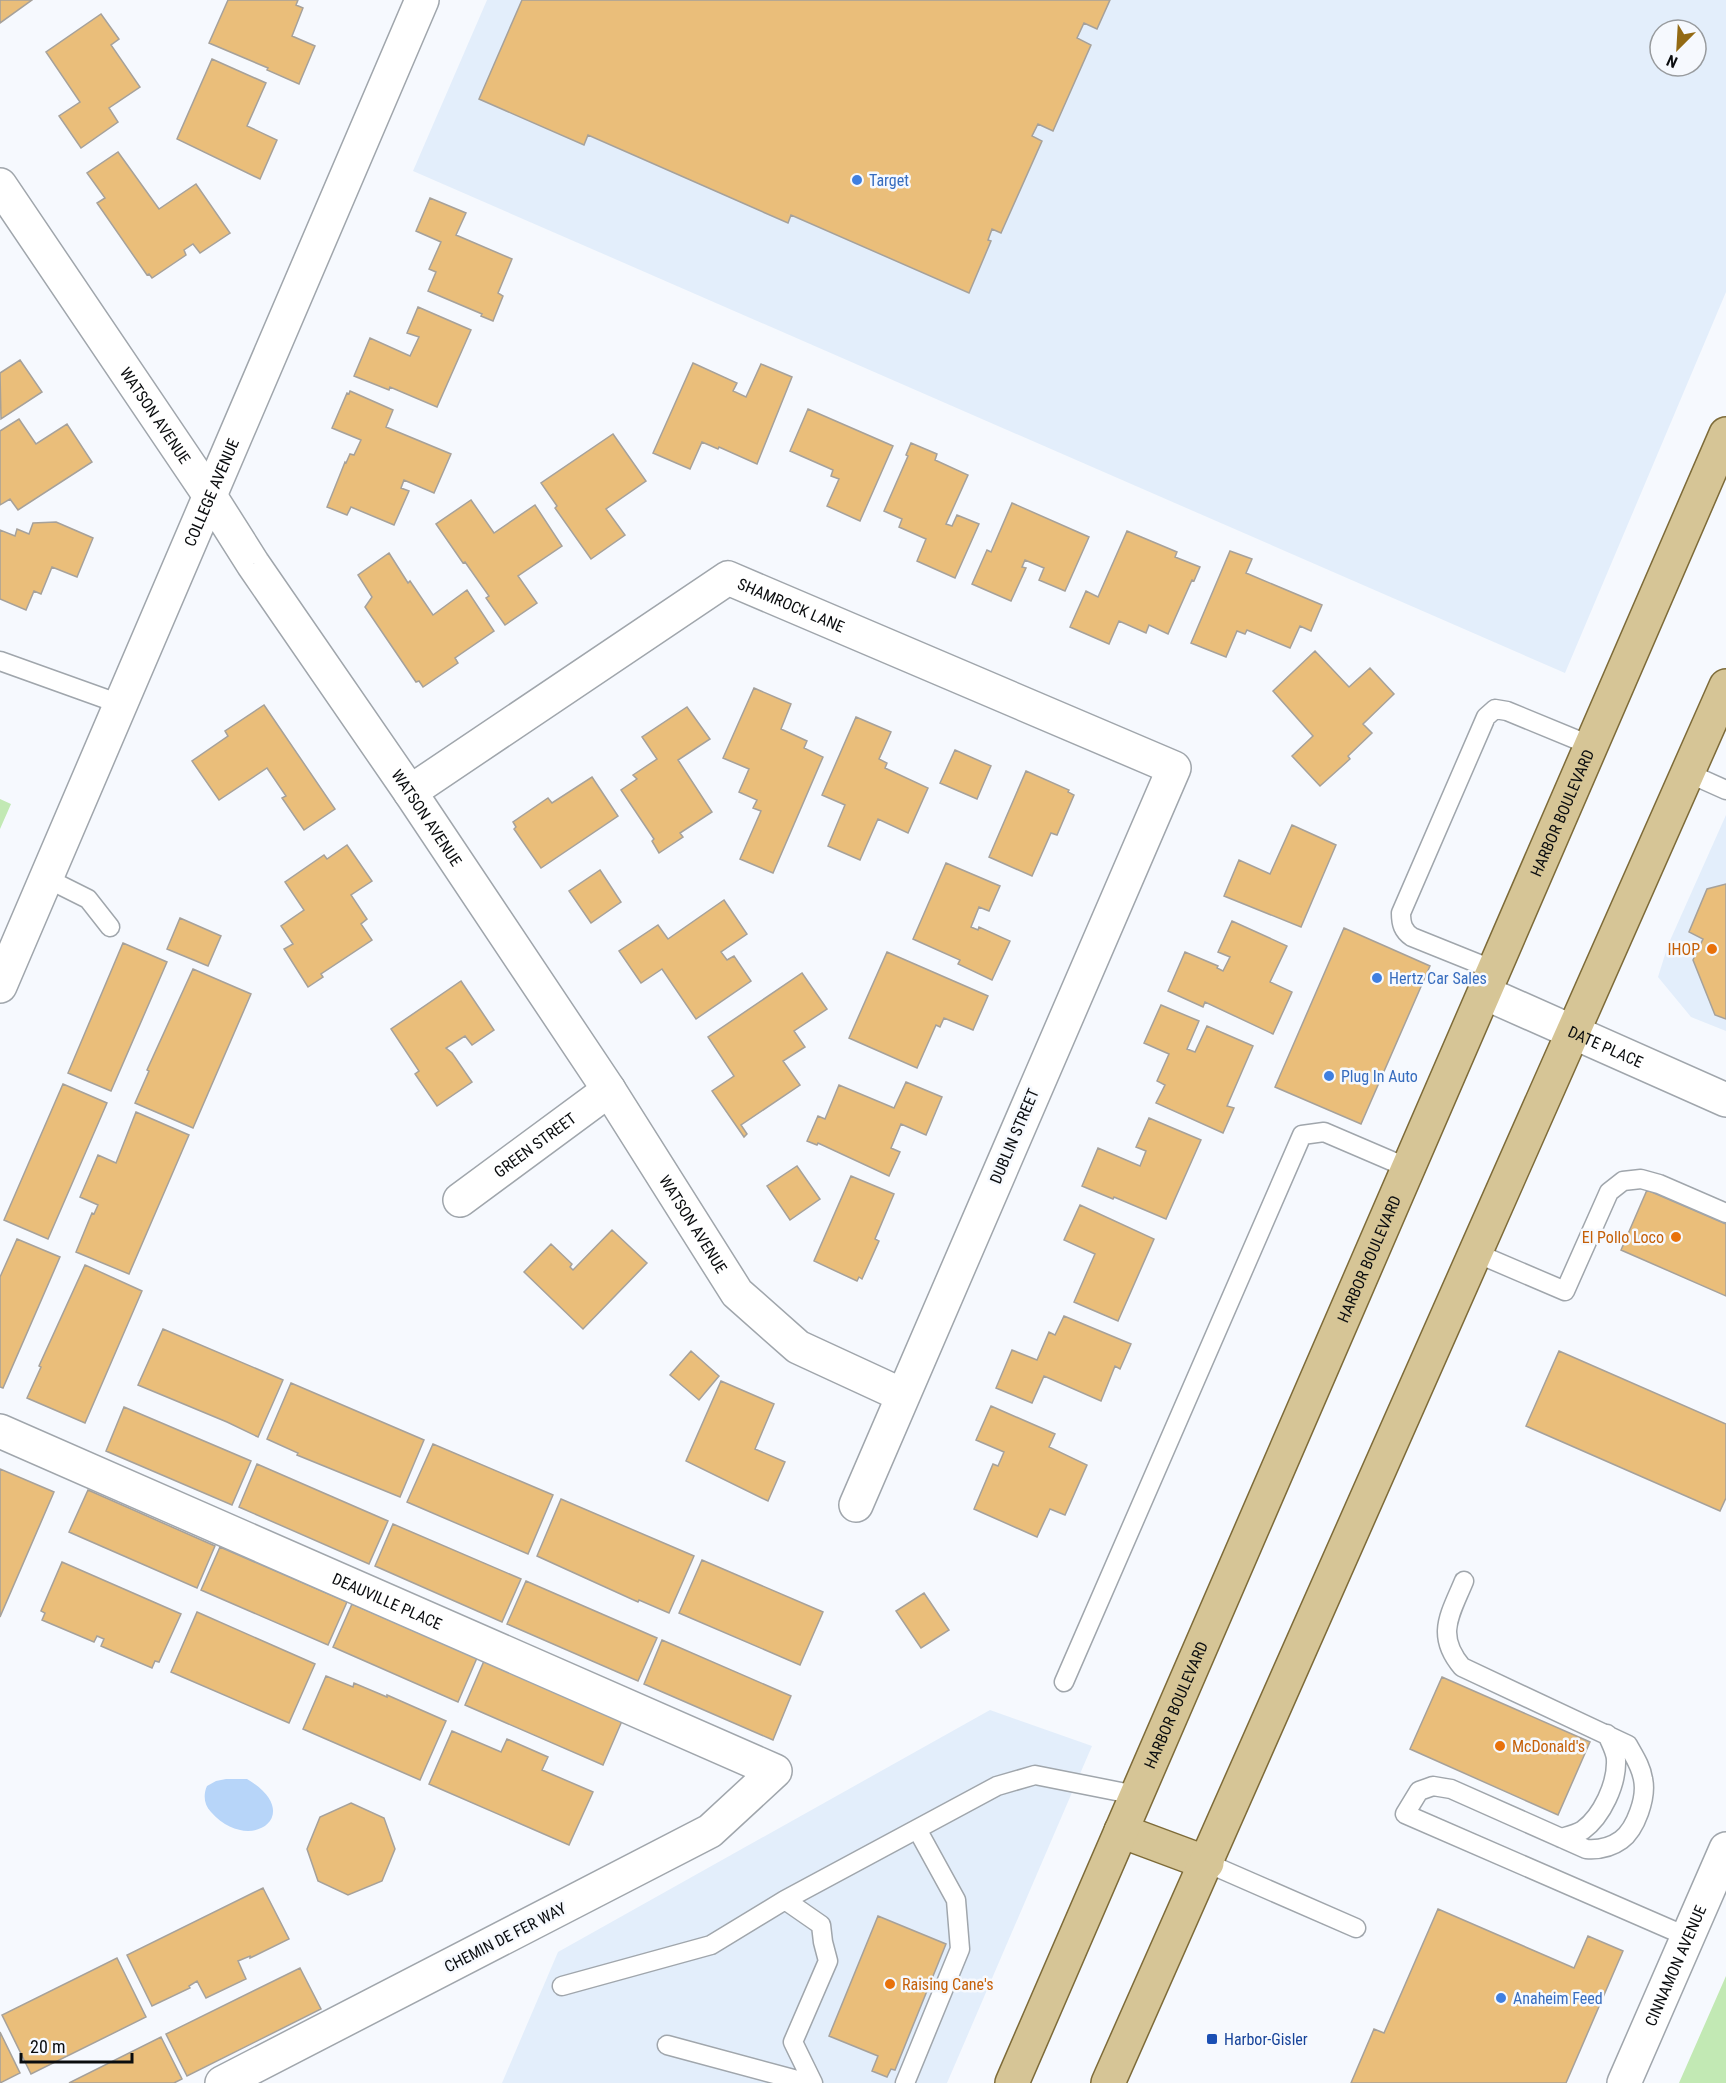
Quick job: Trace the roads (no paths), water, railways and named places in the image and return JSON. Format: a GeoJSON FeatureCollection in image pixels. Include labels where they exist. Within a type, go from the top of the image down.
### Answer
{"type":"FeatureCollection","features":[{"type":"Feature","properties":{"kind":"main road","name":"HARBOR BOULEVARD"},"geometry":{"type":"LineString","coordinates":[[1012,2083],[1726,434]]}},
{"type":"Feature","properties":{"kind":"main road"},"geometry":{"type":"LineString","coordinates":[[1108,2083],[1726,686]]}},
{"type":"Feature","properties":{"kind":"main road"},"geometry":{"type":"LineString","coordinates":[[1121,1831],[1207,1863]]}},
{"type":"Feature","properties":{"kind":"street","name":"COLLEGE AVENUE"},"geometry":{"type":"LineString","coordinates":[[0,986],[422,0]]}},
{"type":"Feature","properties":{"kind":"street","name":"WATSON AVENUE"},"geometry":{"type":"LineString","coordinates":[[0,184],[210,496],[253,564],[410,792],[609,1090],[737,1293],[798,1347],[902,1395]]}},
{"type":"Feature","properties":{"kind":"street","name":"SHAMROCK LANE"},"geometry":{"type":"LineString","coordinates":[[410,792],[728,578],[1174,768]]}},
{"type":"Feature","properties":{"kind":"street","name":"DUBLIN STREET"},"geometry":{"type":"LineString","coordinates":[[856,1505],[1174,768]]}},
{"type":"Feature","properties":{"kind":"street","name":"DATE PLACE"},"geometry":{"type":"LineString","coordinates":[[1489,981],[1574,1032],[1726,1100]]}},
{"type":"Feature","properties":{"kind":"street","name":"GREEN STREET"},"geometry":{"type":"LineString","coordinates":[[460,1200],[609,1090]]}},
{"type":"Feature","properties":{"kind":"street","name":"DEAUVILLE PLACE"},"geometry":{"type":"LineString","coordinates":[[0,1431],[775,1771]]}},
{"type":"Feature","properties":{"kind":"street","name":"CHEMIN DE FER WAY"},"geometry":{"type":"LineString","coordinates":[[222,2083],[710,1831],[775,1771]]}},
{"type":"Feature","properties":{"kind":"street","name":"CINNAMON AVENUE"},"geometry":{"type":"LineString","coordinates":[[1624,2083],[1726,1849]]}},
{"type":"Feature","properties":{"kind":"lane"},"geometry":{"type":"LineString","coordinates":[[0,661],[120,704]]}},
{"type":"Feature","properties":{"kind":"lane"},"geometry":{"type":"LineString","coordinates":[[1489,981],[1412,937],[1406,933],[1401,924],[1401,913],[1481,728],[1486,717],[1494,709],[1507,711],[1592,746]]}},
{"type":"Feature","properties":{"kind":"lane"},"geometry":{"type":"LineString","coordinates":[[1688,773],[1726,790]]}},
{"type":"Feature","properties":{"kind":"lane"},"geometry":{"type":"LineString","coordinates":[[46,878],[88,899],[110,927]]}},
{"type":"Feature","properties":{"kind":"lane"},"geometry":{"type":"LineString","coordinates":[[1064,1682],[1302,1134],[1324,1132],[1408,1168]]}},
{"type":"Feature","properties":{"kind":"lane"},"geometry":{"type":"LineString","coordinates":[[1476,1253],[1565,1291],[1609,1192],[1623,1181],[1641,1179],[1659,1184],[1726,1213]]}},
{"type":"Feature","properties":{"kind":"lane"},"geometry":{"type":"LineString","coordinates":[[1464,1581],[1446,1625],[1446,1641],[1452,1655],[1462,1667],[1628,1745],[1638,1761],[1644,1781],[1643,1804],[1624,1838],[1611,1846],[1598,1850],[1586,1849],[1451,1789],[1433,1786],[1419,1791],[1406,1814],[1688,1937]]}},
{"type":"Feature","properties":{"kind":"lane"},"geometry":{"type":"LineString","coordinates":[[1561,1838],[1581,1831],[1592,1822],[1608,1794],[1615,1773],[1616,1758],[1607,1734]]}},
{"type":"Feature","properties":{"kind":"lane"},"geometry":{"type":"LineString","coordinates":[[562,1986],[711,1945],[785,1900],[997,1786],[1035,1775],[1136,1795]]}},
{"type":"Feature","properties":{"kind":"lane"},"geometry":{"type":"LineString","coordinates":[[905,2083],[960,1949],[956,1900],[917,1829]]}},
{"type":"Feature","properties":{"kind":"lane"},"geometry":{"type":"LineString","coordinates":[[1207,1863],[1356,1928]]}},
{"type":"Feature","properties":{"kind":"lane"},"geometry":{"type":"LineString","coordinates":[[785,1900],[821,1925],[828,1961],[793,2042],[813,2083]]}},
{"type":"Feature","properties":{"kind":"lane"},"geometry":{"type":"LineString","coordinates":[[667,2045],[808,2083]]}},
{"type":"Feature","properties":{"kind":"water"},"geometry":{"type":"Polygon","coordinates":[[[226,1779],[247,1779],[264,1792],[272,1805],[272,1816],[266,1825],[255,1830],[242,1830],[226,1825],[211,1812],[205,1800],[207,1786],[226,1779]]]}},
{"type":"Feature","properties":{"kind":"place","name":"Target"},"geometry":{"type":"Point","coordinates":[857,180]}},
{"type":"Feature","properties":{"kind":"place","name":"IHOP"},"geometry":{"type":"Point","coordinates":[1712,949]}},
{"type":"Feature","properties":{"kind":"place","name":"Hertz Car Sales"},"geometry":{"type":"Point","coordinates":[1377,978]}},
{"type":"Feature","properties":{"kind":"place","name":"Plug In Auto"},"geometry":{"type":"Point","coordinates":[1329,1076]}},
{"type":"Feature","properties":{"kind":"place","name":"El Pollo Loco"},"geometry":{"type":"Point","coordinates":[1676,1237]}},
{"type":"Feature","properties":{"kind":"place","name":"McDonald's"},"geometry":{"type":"Point","coordinates":[1500,1746]}},
{"type":"Feature","properties":{"kind":"place","name":"Raising Cane's"},"geometry":{"type":"Point","coordinates":[890,1984]}},
{"type":"Feature","properties":{"kind":"place","name":"Anaheim Feed"},"geometry":{"type":"Point","coordinates":[1501,1998]}},
{"type":"Feature","properties":{"kind":"place","name":"Harbor-Gisler"},"geometry":{"type":"Point","coordinates":[1212,2039]}}]}
